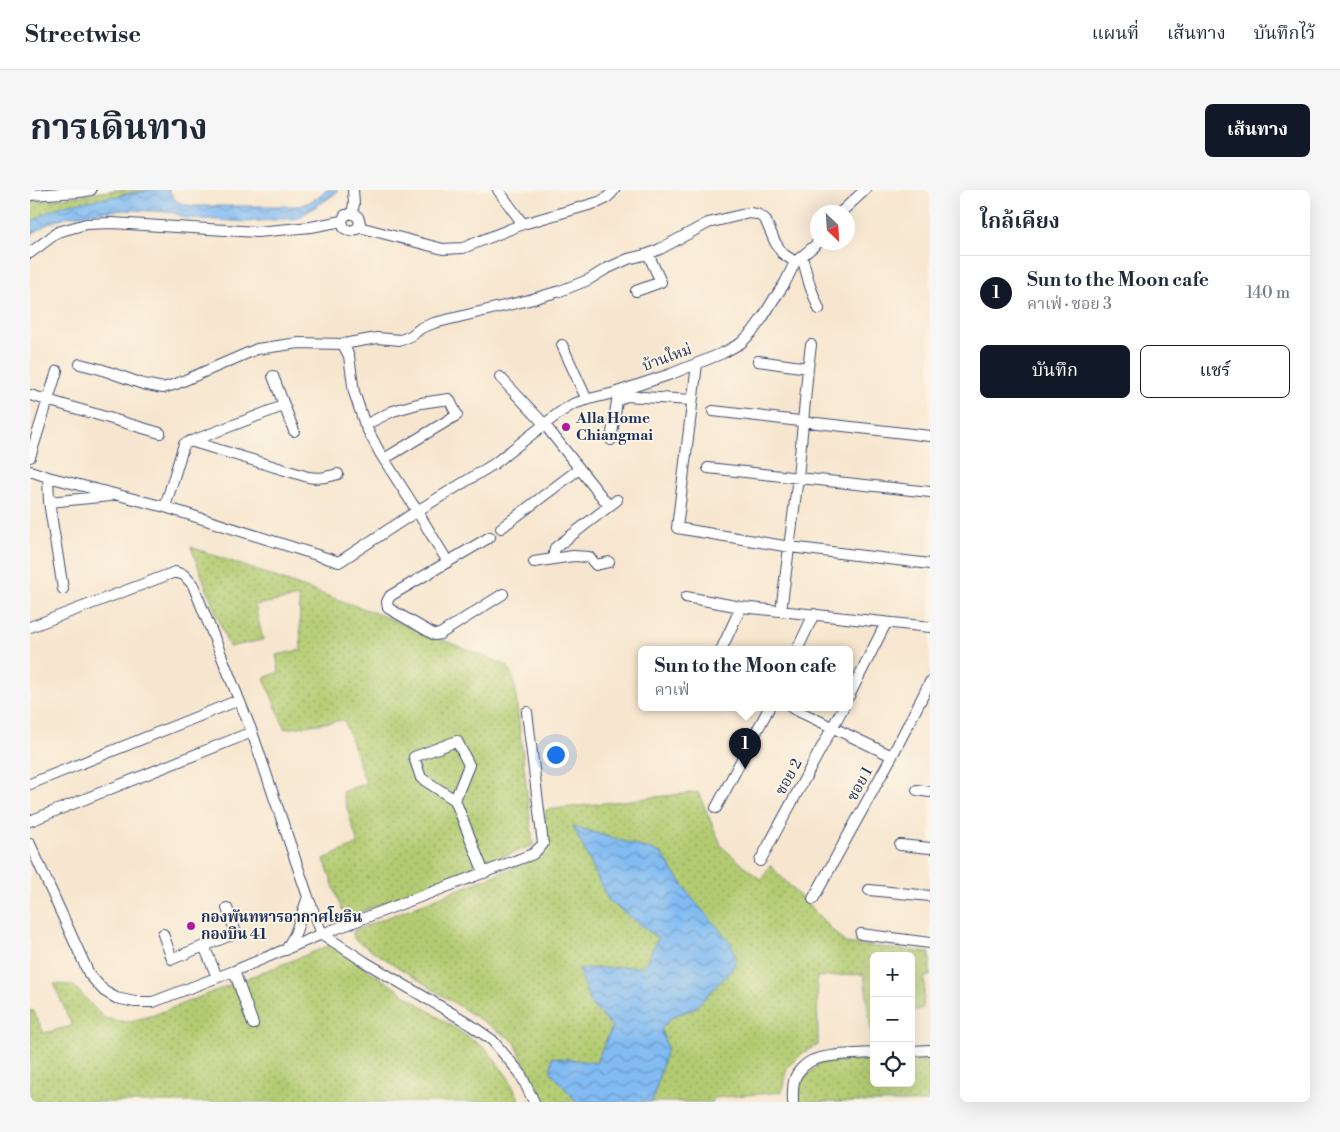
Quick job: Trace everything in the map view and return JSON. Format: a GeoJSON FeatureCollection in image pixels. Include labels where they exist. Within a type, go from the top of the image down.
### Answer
{"type":"FeatureCollection","features":[{"type":"Feature","properties":{"kind":"street"},"geometry":{"type":"LineString","coordinates":[[30,195],[91,190]]}},
{"type":"Feature","properties":{"kind":"street"},"geometry":{"type":"LineString","coordinates":[[352,214],[354,204],[353,190]]}},
{"type":"Feature","properties":{"kind":"street"},"geometry":{"type":"LineString","coordinates":[[498,190],[523,224]]}},
{"type":"Feature","properties":{"kind":"street"},"geometry":{"type":"LineString","coordinates":[[359,227],[443,249],[463,248],[523,224],[599,202],[611,195],[614,190]]}},
{"type":"Feature","properties":{"kind":"street"},"geometry":{"type":"LineString","coordinates":[[849,205],[865,190]]}},
{"type":"Feature","properties":{"kind":"street"},"geometry":{"type":"LineString","coordinates":[[80,364],[143,384],[163,388],[257,349],[299,344],[343,344],[376,338],[401,340],[411,336],[421,328],[434,323],[560,291],[588,280],[606,268],[660,249],[708,223],[749,213],[758,214],[765,219],[782,253],[798,259],[819,310]]}},
{"type":"Feature","properties":{"kind":"street"},"geometry":{"type":"LineString","coordinates":[[30,253],[58,232],[86,224],[112,223],[257,232],[311,227],[342,221],[346,215],[352,214],[358,217],[360,223],[359,227],[354,231],[347,230],[342,225],[342,221]]}},
{"type":"Feature","properties":{"kind":"street","name":"บ้านใหม่"},"geometry":{"type":"LineString","coordinates":[[165,507],[339,562],[494,464],[573,404],[614,393],[697,364],[741,343],[754,331],[798,259],[810,249]]}},
{"type":"Feature","properties":{"kind":"street"},"geometry":{"type":"LineString","coordinates":[[636,291],[660,282],[648,254]]}},
{"type":"Feature","properties":{"kind":"street"},"geometry":{"type":"LineString","coordinates":[[343,344],[349,356],[354,392],[365,425],[384,460],[448,562]]}},
{"type":"Feature","properties":{"kind":"street"},"geometry":{"type":"LineString","coordinates":[[562,345],[587,400]]}},
{"type":"Feature","properties":{"kind":"street"},"geometry":{"type":"LineString","coordinates":[[781,611],[798,477],[802,421],[811,345]]}},
{"type":"Feature","properties":{"kind":"street"},"geometry":{"type":"LineString","coordinates":[[758,361],[808,368]]}},
{"type":"Feature","properties":{"kind":"street"},"geometry":{"type":"LineString","coordinates":[[697,364],[677,528],[790,547],[930,564]]}},
{"type":"Feature","properties":{"kind":"street"},"geometry":{"type":"LineString","coordinates":[[30,456],[57,371]]}},
{"type":"Feature","properties":{"kind":"street"},"geometry":{"type":"LineString","coordinates":[[273,376],[294,430]]}},
{"type":"Feature","properties":{"kind":"street"},"geometry":{"type":"LineString","coordinates":[[500,378],[546,425],[579,469],[613,503],[555,548],[553,559]]}},
{"type":"Feature","properties":{"kind":"street"},"geometry":{"type":"LineString","coordinates":[[30,395],[160,433]]}},
{"type":"Feature","properties":{"kind":"street"},"geometry":{"type":"LineString","coordinates":[[611,440],[617,401],[626,396],[692,400]]}},
{"type":"Feature","properties":{"kind":"street"},"geometry":{"type":"LineString","coordinates":[[365,425],[421,402],[449,398],[457,414],[384,460]]}},
{"type":"Feature","properties":{"kind":"street"},"geometry":{"type":"LineString","coordinates":[[30,471],[165,507],[184,444],[284,406]]}},
{"type":"Feature","properties":{"kind":"street"},"geometry":{"type":"LineString","coordinates":[[713,411],[930,436]]}},
{"type":"Feature","properties":{"kind":"street"},"geometry":{"type":"LineString","coordinates":[[190,441],[308,477],[324,478],[338,474]]}},
{"type":"Feature","properties":{"kind":"street"},"geometry":{"type":"LineString","coordinates":[[708,468],[930,492]]}},
{"type":"Feature","properties":{"kind":"street"},"geometry":{"type":"LineString","coordinates":[[501,528],[579,469]]}},
{"type":"Feature","properties":{"kind":"street"},"geometry":{"type":"LineString","coordinates":[[48,477],[49,502],[63,589]]}},
{"type":"Feature","properties":{"kind":"street"},"geometry":{"type":"LineString","coordinates":[[49,502],[118,495]]}},
{"type":"Feature","properties":{"kind":"street"},"geometry":{"type":"LineString","coordinates":[[490,537],[390,596],[387,602],[388,608],[435,635],[440,634],[503,594]]}},
{"type":"Feature","properties":{"kind":"street"},"geometry":{"type":"LineString","coordinates":[[534,562],[573,556],[589,557],[596,565],[610,562]]}},
{"type":"Feature","properties":{"kind":"street"},"geometry":{"type":"LineString","coordinates":[[30,627],[175,572],[184,575],[193,585],[252,732],[322,934],[492,1040],[520,1073],[534,1102]]}},
{"type":"Feature","properties":{"kind":"street"},"geometry":{"type":"LineString","coordinates":[[686,597],[741,607],[930,627]]}},
{"type":"Feature","properties":{"kind":"street"},"geometry":{"type":"LineString","coordinates":[[723,646],[741,607]]}},
{"type":"Feature","properties":{"kind":"street"},"geometry":{"type":"LineString","coordinates":[[799,646],[814,614]]}},
{"type":"Feature","properties":{"kind":"street"},"geometry":{"type":"LineString","coordinates":[[853,688],[886,623]]}},
{"type":"Feature","properties":{"kind":"street","name":"ซอย 1"},"geometry":{"type":"LineString","coordinates":[[813,899],[892,756],[930,682]]}},
{"type":"Feature","properties":{"kind":"street"},"geometry":{"type":"LineString","coordinates":[[30,784],[239,700]]}},
{"type":"Feature","properties":{"kind":"street"},"geometry":{"type":"LineString","coordinates":[[716,808],[767,711]]}},
{"type":"Feature","properties":{"kind":"street"},"geometry":{"type":"LineString","coordinates":[[798,711],[892,756]]}},
{"type":"Feature","properties":{"kind":"street","name":"ซอย 2"},"geometry":{"type":"LineString","coordinates":[[760,861],[842,711]]}},
{"type":"Feature","properties":{"kind":"street"},"geometry":{"type":"LineString","coordinates":[[30,844],[90,974],[104,991],[116,998],[134,1002],[153,1002],[234,972],[322,934],[533,854],[543,844],[527,712]]}},
{"type":"Feature","properties":{"kind":"street"},"geometry":{"type":"LineString","coordinates":[[30,821],[252,732]]}},
{"type":"Feature","properties":{"kind":"street"},"geometry":{"type":"LineString","coordinates":[[455,800],[469,765],[457,741],[414,757],[421,778],[455,800],[484,873]]}},
{"type":"Feature","properties":{"kind":"street"},"geometry":{"type":"LineString","coordinates":[[917,790],[930,792]]}},
{"type":"Feature","properties":{"kind":"street"},"geometry":{"type":"LineString","coordinates":[[900,845],[930,848]]}},
{"type":"Feature","properties":{"kind":"street"},"geometry":{"type":"LineString","coordinates":[[869,890],[930,896]]}},
{"type":"Feature","properties":{"kind":"street"},"geometry":{"type":"LineString","coordinates":[[286,950],[295,934],[308,897]]}},
{"type":"Feature","properties":{"kind":"street"},"geometry":{"type":"LineString","coordinates":[[163,934],[172,958],[236,933],[227,908]]}},
{"type":"Feature","properties":{"kind":"street"},"geometry":{"type":"LineString","coordinates":[[861,934],[930,943]]}},
{"type":"Feature","properties":{"kind":"street"},"geometry":{"type":"LineString","coordinates":[[204,946],[217,977]]}},
{"type":"Feature","properties":{"kind":"street"},"geometry":{"type":"LineString","coordinates":[[234,972],[253,1024]]}},
{"type":"Feature","properties":{"kind":"street"},"geometry":{"type":"LineString","coordinates":[[915,1051],[930,1050]]}},
{"type":"Feature","properties":{"kind":"street"},"geometry":{"type":"LineString","coordinates":[[793,1102],[793,1086],[796,1076],[810,1061],[824,1057],[870,1053]]}},
{"type":"Feature","properties":{"kind":"green space"},"geometry":{"type":"Polygon","coordinates":[[[116,190],[151,190],[125,194],[46,213],[30,223],[30,201],[44,201],[116,190]]]}},
{"type":"Feature","properties":{"kind":"green space"},"geometry":{"type":"Polygon","coordinates":[[[191,547],[370,611],[506,665],[514,679],[533,845],[350,916],[342,910],[324,859],[358,844],[342,792],[366,783],[344,720],[285,729],[264,678],[279,672],[276,655],[301,650],[299,597],[255,605],[263,640],[229,647],[191,547]]]}},
{"type":"Feature","properties":{"kind":"green space"},"geometry":{"type":"Polygon","coordinates":[[[698,792],[722,847],[761,880],[770,865],[845,943],[930,953],[930,976],[925,976],[923,1008],[915,1011],[915,952],[870,952],[870,1023],[864,974],[817,977],[818,1045],[804,1052],[787,1067],[782,1092],[713,1098],[713,1102],[652,1102],[667,1048],[661,1029],[673,1016],[694,1009],[692,898],[661,853],[574,826],[608,900],[658,938],[645,966],[590,1003],[612,1027],[596,1063],[552,1057],[551,1072],[577,1102],[543,1102],[514,1041],[354,939],[353,931],[541,857],[546,810],[698,792]]]}},
{"type":"Feature","properties":{"kind":"green space"},"geometry":{"type":"Polygon","coordinates":[[[331,945],[486,1049],[507,1076],[521,1102],[30,1102],[30,1011],[33,1010],[44,1033],[72,1026],[54,984],[73,985],[104,1018],[127,1022],[154,1015],[331,945]]]}},
{"type":"Feature","properties":{"kind":"green space"},"geometry":{"type":"Polygon","coordinates":[[[930,1055],[930,1102],[799,1102],[801,1084],[819,1063],[870,1059],[870,1087],[915,1087],[915,1056],[930,1055]]]}},
{"type":"Feature","properties":{"kind":"water"},"geometry":{"type":"Polygon","coordinates":[[[152,190],[169,190],[178,202],[193,206],[297,206],[312,201],[325,190],[338,190],[298,218],[247,222],[186,218],[174,213],[126,210],[65,217],[46,225],[30,235],[30,223],[64,205],[152,190]]]}},
{"type":"Feature","properties":{"kind":"water"},"geometry":{"type":"Polygon","coordinates":[[[573,826],[661,853],[692,898],[731,943],[737,960],[730,972],[694,1009],[673,1016],[661,1029],[667,1048],[652,1102],[577,1102],[551,1072],[552,1057],[596,1063],[612,1027],[590,1003],[579,969],[644,966],[658,938],[608,900],[573,826]]]}},
{"type":"Feature","properties":{"kind":"place","name":"Alla Home Chiangmai"},"geometry":{"type":"Point","coordinates":[566,427]}},
{"type":"Feature","properties":{"kind":"place","name":"Sun to the Moon cafe"},"geometry":{"type":"Point","coordinates":[745,769]}},
{"type":"Feature","properties":{"kind":"place","name":"กองพันทหารอากาศโยธิน กองบิน 41"},"geometry":{"type":"Point","coordinates":[191,926]}}]}
